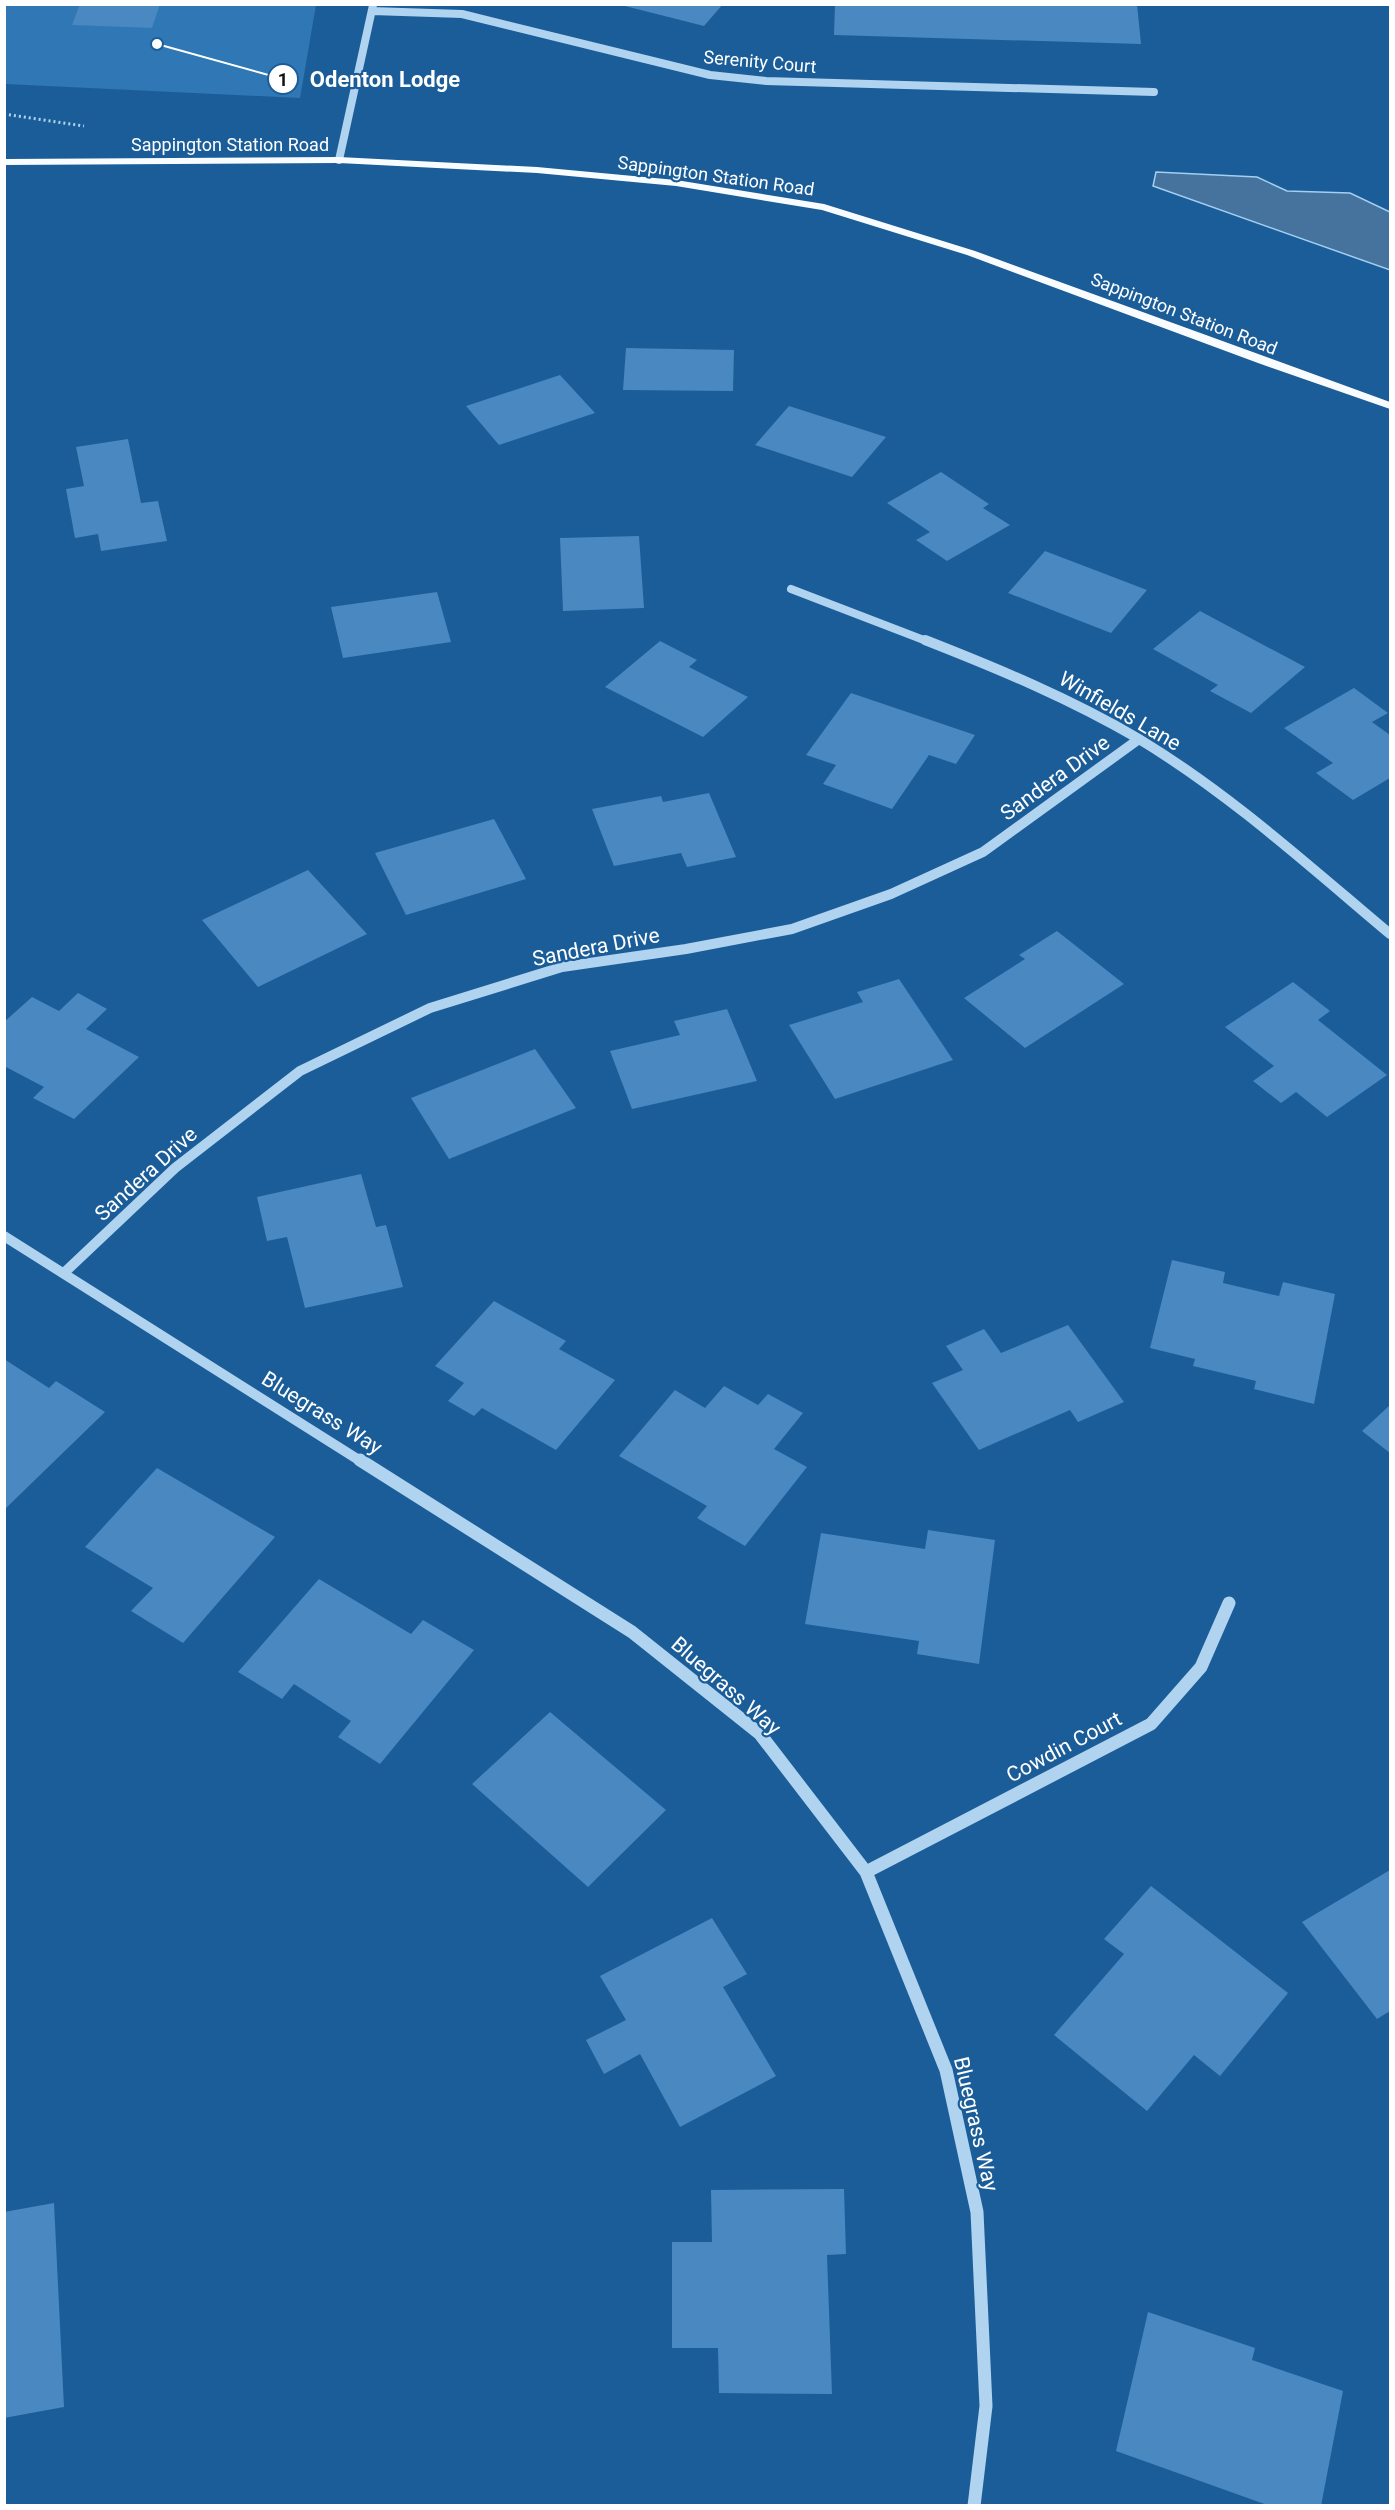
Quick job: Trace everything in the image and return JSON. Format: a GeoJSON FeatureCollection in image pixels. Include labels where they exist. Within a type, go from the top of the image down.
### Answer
{"type":"FeatureCollection","features":[{"type":"Feature","properties":{"kind":"main road","name":"Sappington Station Road"},"geometry":{"type":"LineString","coordinates":[[4,162],[339,160],[537,170],[653,181],[824,207],[971,253],[1390,406]]}},
{"type":"Feature","properties":{"kind":"street","name":"Serenity Court"},"geometry":{"type":"LineString","coordinates":[[372,8],[462,14],[710,75],[766,81],[1154,92]]}},
{"type":"Feature","properties":{"kind":"street"},"geometry":{"type":"LineString","coordinates":[[339,160],[372,8]]}},
{"type":"Feature","properties":{"kind":"street","name":"Winfields Lane"},"geometry":{"type":"LineString","coordinates":[[790,590],[1051,691],[1139,739],[1218,791],[1390,934]]}},
{"type":"Feature","properties":{"kind":"street","name":"Sandera Drive"},"geometry":{"type":"LineString","coordinates":[[63,1273],[175,1168],[300,1071],[430,1008],[562,967],[686,949],[792,929],[891,894],[983,852],[1139,739]]}},
{"type":"Feature","properties":{"kind":"street","name":"Bluegrass Way"},"geometry":{"type":"LineString","coordinates":[[4,1236],[632,1632],[760,1734],[866,1872],[946,2070],[977,2212],[986,2406],[974,2505]]}},
{"type":"Feature","properties":{"kind":"street","name":"Cowdin Court"},"geometry":{"type":"LineString","coordinates":[[866,1872],[1152,1724],[1201,1667],[1229,1603]]}},
{"type":"Feature","properties":{"kind":"shaded area"},"geometry":{"type":"Polygon","coordinates":[[[4,5],[316,5],[300,98],[5,84],[4,5]]]}},
{"type":"Feature","properties":{"kind":"shaded area"},"geometry":{"type":"Polygon","coordinates":[[[1156,172],[1257,177],[1287,191],[1350,193],[1390,212],[1390,270],[1153,186],[1156,172]]]}},
{"type":"Feature","properties":{"kind":"building"},"geometry":{"type":"Polygon","coordinates":[[[80,4],[160,4],[152,28],[72,25],[80,4]]]}},
{"type":"Feature","properties":{"kind":"building"},"geometry":{"type":"Polygon","coordinates":[[[617,4],[723,4],[704,26],[617,4]]]}},
{"type":"Feature","properties":{"kind":"building"},"geometry":{"type":"Polygon","coordinates":[[[835,4],[1137,4],[1141,44],[834,35],[835,4]]]}},
{"type":"Feature","properties":{"kind":"building"},"geometry":{"type":"Polygon","coordinates":[[[626,348],[734,350],[733,391],[623,390],[626,348]]]}},
{"type":"Feature","properties":{"kind":"building"},"geometry":{"type":"Polygon","coordinates":[[[560,375],[595,413],[499,445],[466,406],[560,375]]]}},
{"type":"Feature","properties":{"kind":"building"},"geometry":{"type":"Polygon","coordinates":[[[789,406],[886,437],[852,477],[755,445],[789,406]]]}},
{"type":"Feature","properties":{"kind":"building"},"geometry":{"type":"Polygon","coordinates":[[[128,439],[141,503],[158,501],[167,541],[101,551],[98,534],[75,538],[66,489],[84,486],[76,447],[128,439]]]}},
{"type":"Feature","properties":{"kind":"building"},"geometry":{"type":"Polygon","coordinates":[[[941,472],[989,504],[983,508],[1010,525],[947,561],[916,540],[930,532],[887,503],[941,472]]]}},
{"type":"Feature","properties":{"kind":"building"},"geometry":{"type":"Polygon","coordinates":[[[639,536],[644,608],[563,611],[560,538],[639,536]]]}},
{"type":"Feature","properties":{"kind":"building"},"geometry":{"type":"Polygon","coordinates":[[[1045,551],[1147,590],[1111,633],[1008,593],[1045,551]]]}},
{"type":"Feature","properties":{"kind":"building"},"geometry":{"type":"Polygon","coordinates":[[[437,592],[451,642],[343,658],[331,607],[437,592]]]}},
{"type":"Feature","properties":{"kind":"building"},"geometry":{"type":"Polygon","coordinates":[[[1200,611],[1305,667],[1251,713],[1210,691],[1218,685],[1153,649],[1200,611]]]}},
{"type":"Feature","properties":{"kind":"building"},"geometry":{"type":"Polygon","coordinates":[[[660,641],[697,660],[689,667],[748,697],[703,737],[605,687],[660,641]]]}},
{"type":"Feature","properties":{"kind":"building"},"geometry":{"type":"Polygon","coordinates":[[[1354,688],[1388,713],[1372,722],[1390,735],[1390,778],[1353,800],[1316,773],[1333,763],[1284,728],[1354,688]]]}},
{"type":"Feature","properties":{"kind":"building"},"geometry":{"type":"Polygon","coordinates":[[[851,693],[975,735],[956,764],[929,755],[892,809],[823,784],[836,765],[806,755],[851,693]]]}},
{"type":"Feature","properties":{"kind":"building"},"geometry":{"type":"Polygon","coordinates":[[[709,793],[736,857],[687,867],[681,853],[614,866],[592,809],[661,796],[663,802],[709,793]]]}},
{"type":"Feature","properties":{"kind":"building"},"geometry":{"type":"Polygon","coordinates":[[[494,819],[526,879],[406,915],[375,853],[494,819]]]}},
{"type":"Feature","properties":{"kind":"building"},"geometry":{"type":"Polygon","coordinates":[[[308,870],[367,934],[258,987],[202,920],[308,870]]]}},
{"type":"Feature","properties":{"kind":"building"},"geometry":{"type":"Polygon","coordinates":[[[1057,931],[1124,984],[1025,1048],[964,998],[1025,959],[1019,955],[1057,931]]]}},
{"type":"Feature","properties":{"kind":"building"},"geometry":{"type":"Polygon","coordinates":[[[899,979],[953,1060],[835,1099],[789,1025],[863,1002],[857,992],[899,979]]]}},
{"type":"Feature","properties":{"kind":"building"},"geometry":{"type":"Polygon","coordinates":[[[1293,982],[1330,1011],[1318,1020],[1387,1075],[1327,1117],[1296,1092],[1281,1103],[1253,1081],[1274,1066],[1225,1027],[1293,982]]]}},
{"type":"Feature","properties":{"kind":"building"},"geometry":{"type":"Polygon","coordinates":[[[78,993],[107,1009],[86,1029],[139,1057],[74,1119],[33,1098],[44,1087],[4,1066],[4,1022],[32,997],[59,1011],[78,993]]]}},
{"type":"Feature","properties":{"kind":"building"},"geometry":{"type":"Polygon","coordinates":[[[727,1009],[757,1081],[632,1109],[610,1051],[680,1035],[674,1021],[727,1009]]]}},
{"type":"Feature","properties":{"kind":"building"},"geometry":{"type":"Polygon","coordinates":[[[535,1049],[576,1108],[449,1159],[411,1098],[535,1049]]]}},
{"type":"Feature","properties":{"kind":"building"},"geometry":{"type":"Polygon","coordinates":[[[361,1174],[376,1227],[386,1225],[403,1287],[305,1308],[287,1237],[267,1241],[257,1197],[361,1174]]]}},
{"type":"Feature","properties":{"kind":"building"},"geometry":{"type":"Polygon","coordinates":[[[1172,1260],[1225,1272],[1223,1283],[1279,1296],[1283,1282],[1335,1294],[1314,1404],[1254,1389],[1256,1381],[1193,1366],[1195,1359],[1150,1348],[1172,1260]]]}},
{"type":"Feature","properties":{"kind":"building"},"geometry":{"type":"Polygon","coordinates":[[[494,1301],[566,1341],[559,1349],[615,1380],[556,1450],[482,1408],[474,1416],[448,1401],[464,1383],[435,1366],[494,1301]]]}},
{"type":"Feature","properties":{"kind":"building"},"geometry":{"type":"Polygon","coordinates":[[[1068,1325],[1124,1402],[1078,1422],[1070,1410],[979,1450],[932,1383],[963,1370],[946,1346],[984,1329],[1001,1353],[1068,1325]]]}},
{"type":"Feature","properties":{"kind":"building"},"geometry":{"type":"Polygon","coordinates":[[[4,1359],[49,1388],[56,1381],[105,1412],[4,1510],[4,1359]]]}},
{"type":"Feature","properties":{"kind":"building"},"geometry":{"type":"Polygon","coordinates":[[[724,1386],[758,1405],[768,1394],[803,1413],[774,1449],[807,1467],[745,1546],[697,1518],[707,1506],[619,1456],[675,1390],[705,1408],[724,1386]]]}},
{"type":"Feature","properties":{"kind":"building"},"geometry":{"type":"Polygon","coordinates":[[[1390,1405],[1390,1453],[1362,1431],[1390,1405]]]}},
{"type":"Feature","properties":{"kind":"building"},"geometry":{"type":"Polygon","coordinates":[[[157,1468],[275,1537],[183,1643],[131,1611],[153,1588],[85,1547],[157,1468]]]}},
{"type":"Feature","properties":{"kind":"building"},"geometry":{"type":"Polygon","coordinates":[[[928,1530],[995,1540],[979,1664],[917,1654],[919,1641],[805,1624],[821,1533],[925,1549],[928,1530]]]}},
{"type":"Feature","properties":{"kind":"building"},"geometry":{"type":"Polygon","coordinates":[[[319,1579],[411,1634],[423,1620],[474,1650],[380,1764],[338,1737],[351,1721],[294,1684],[282,1699],[238,1672],[319,1579]]]}},
{"type":"Feature","properties":{"kind":"building"},"geometry":{"type":"Polygon","coordinates":[[[550,1712],[666,1810],[588,1887],[472,1784],[550,1712]]]}},
{"type":"Feature","properties":{"kind":"building"},"geometry":{"type":"Polygon","coordinates":[[[1390,1870],[1390,2011],[1377,2019],[1302,1922],[1390,1870]]]}},
{"type":"Feature","properties":{"kind":"building"},"geometry":{"type":"Polygon","coordinates":[[[1151,1886],[1288,1993],[1220,2076],[1194,2055],[1147,2111],[1054,2035],[1124,1954],[1104,1939],[1151,1886]]]}},
{"type":"Feature","properties":{"kind":"building"},"geometry":{"type":"Polygon","coordinates":[[[712,1918],[747,1974],[723,1987],[776,2076],[680,2127],[640,2054],[604,2074],[586,2040],[626,2020],[600,1976],[712,1918]]]}},
{"type":"Feature","properties":{"kind":"building"},"geometry":{"type":"Polygon","coordinates":[[[844,2189],[846,2254],[827,2255],[832,2394],[719,2393],[718,2348],[672,2348],[672,2242],[712,2242],[711,2190],[844,2189]]]}},
{"type":"Feature","properties":{"kind":"building"},"geometry":{"type":"Polygon","coordinates":[[[54,2203],[64,2407],[4,2418],[4,2212],[54,2203]]]}},
{"type":"Feature","properties":{"kind":"building"},"geometry":{"type":"Polygon","coordinates":[[[1148,2312],[1255,2348],[1252,2360],[1343,2391],[1321,2506],[1270,2506],[1116,2451],[1148,2312]]]}},
{"type":"Feature","properties":{"kind":"place","name":"Odenton Lodge"},"geometry":{"type":"Point","coordinates":[157,44]}}]}
